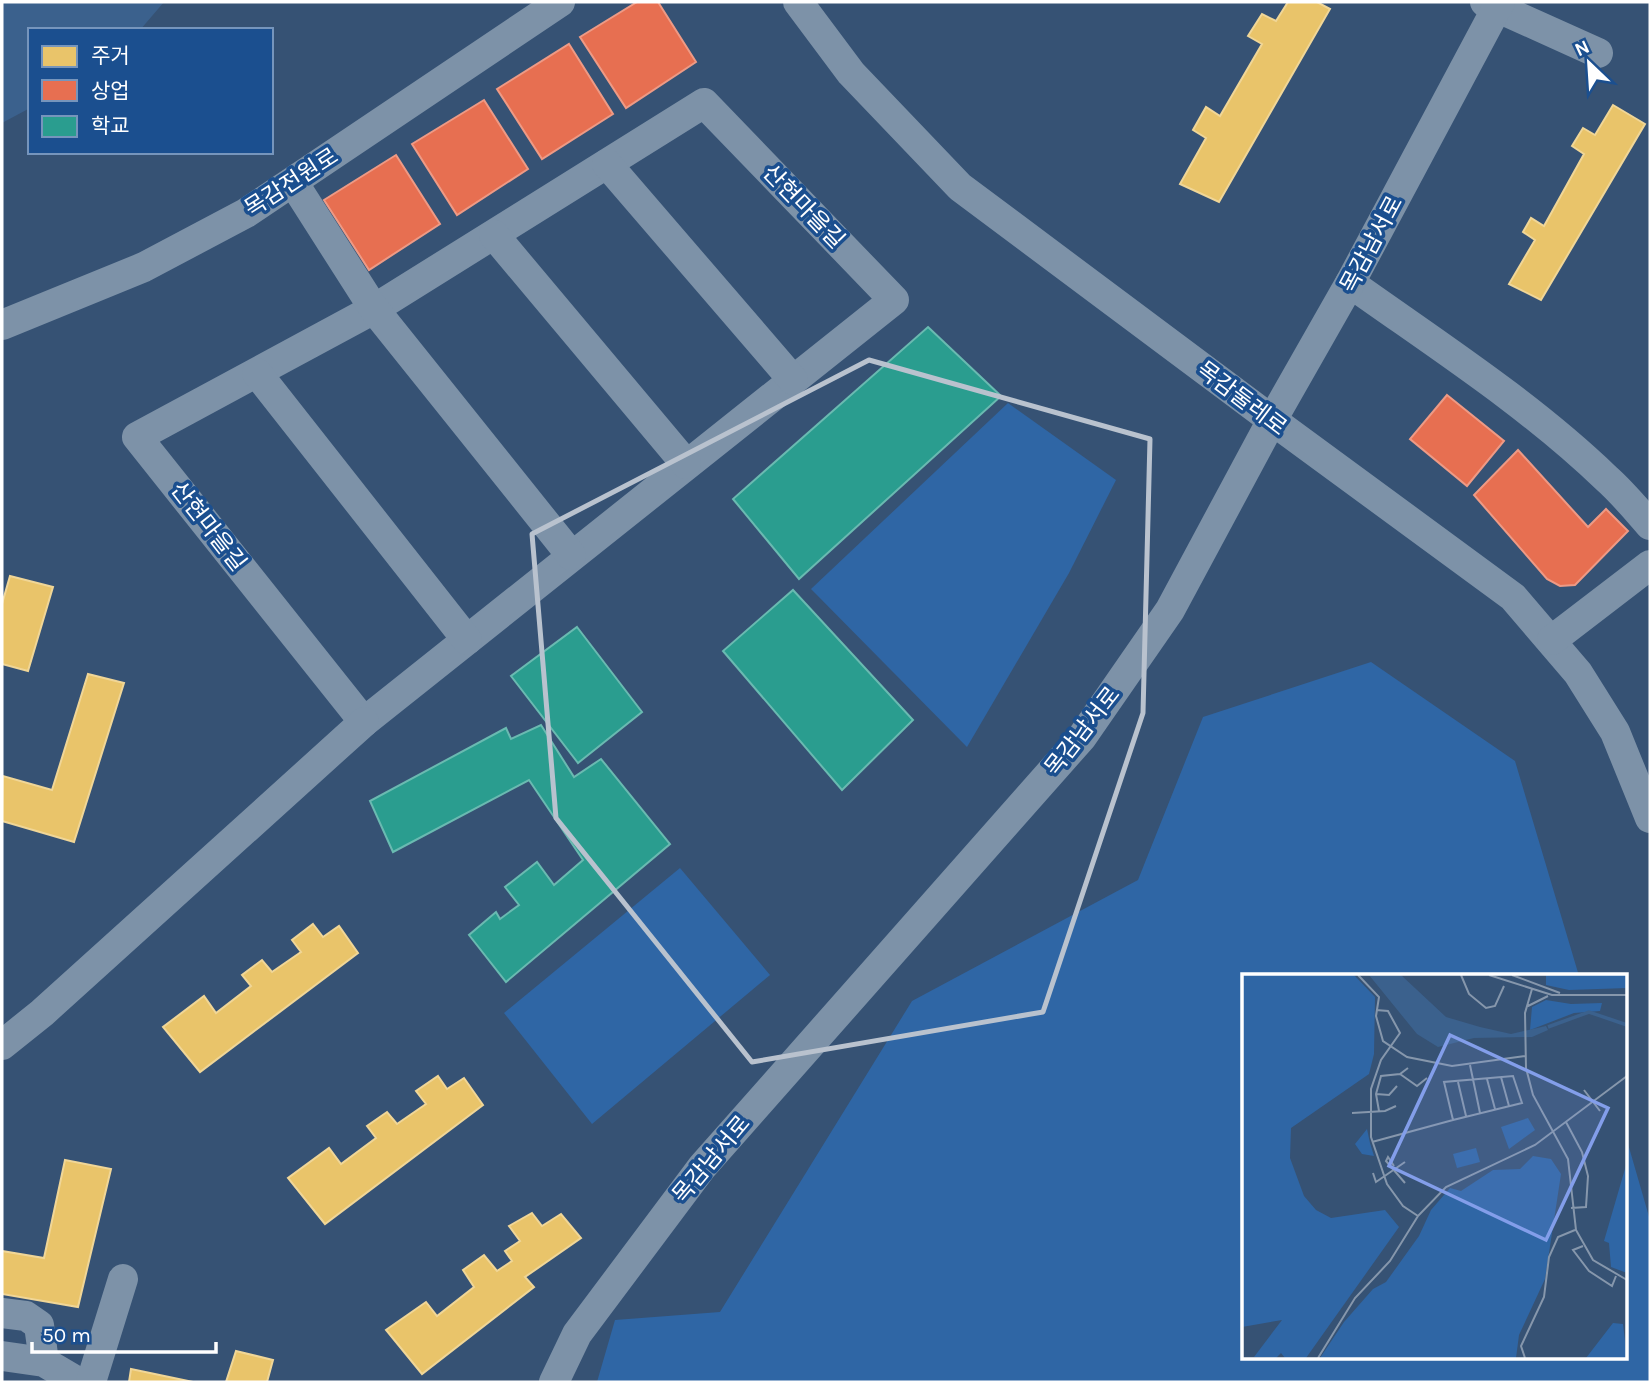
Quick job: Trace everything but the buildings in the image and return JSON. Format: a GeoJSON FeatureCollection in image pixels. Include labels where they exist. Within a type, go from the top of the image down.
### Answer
{"type":"FeatureCollection","features":[{"type":"Feature","properties":{"kind":"street","name":"목감전원로"},"geometry":{"type":"LineString","coordinates":[[2,325],[144,267],[246,213],[560,2]]}},
{"type":"Feature","properties":{"kind":"street","name":"목감둘레로"},"geometry":{"type":"LineString","coordinates":[[798,2],[852,74],[960,187],[1513,597],[1578,673],[1615,732],[1650,818]]}},
{"type":"Feature","properties":{"kind":"street"},"geometry":{"type":"LineString","coordinates":[[1494,4],[1598,52]]}},
{"type":"Feature","properties":{"kind":"street","name":"목감남서로"},"geometry":{"type":"LineString","coordinates":[[554,1382],[577,1334],[702,1167],[1082,737],[1170,610],[1272,420],[1350,284],[1494,4]]}},
{"type":"Feature","properties":{"kind":"street","name":"산현마을길"},"geometry":{"type":"LineString","coordinates":[[2,1045],[42,1013],[364,723],[571,555],[894,300],[704,103],[374,309],[137,437],[364,723]]}},
{"type":"Feature","properties":{"kind":"street"},"geometry":{"type":"LineString","coordinates":[[607,164],[793,380]]}},
{"type":"Feature","properties":{"kind":"street"},"geometry":{"type":"LineString","coordinates":[[293,182],[374,309],[571,555]]}},
{"type":"Feature","properties":{"kind":"street"},"geometry":{"type":"LineString","coordinates":[[494,235],[686,464]]}},
{"type":"Feature","properties":{"kind":"street"},"geometry":{"type":"LineString","coordinates":[[1350,284],[1487,380],[1553,431],[1607,478],[1650,525]]}},
{"type":"Feature","properties":{"kind":"street"},"geometry":{"type":"LineString","coordinates":[[257,373],[467,640]]}},
{"type":"Feature","properties":{"kind":"street"},"geometry":{"type":"LineString","coordinates":[[1552,640],[1650,565]]}},
{"type":"Feature","properties":{"kind":"street"},"geometry":{"type":"LineString","coordinates":[[91,1382],[124,1279]]}},
{"type":"Feature","properties":{"kind":"street"},"geometry":{"type":"LineString","coordinates":[[2,1313],[26,1316],[39,1325],[44,1362]]}},
{"type":"Feature","properties":{"kind":"street"},"geometry":{"type":"LineString","coordinates":[[2,1356],[44,1362],[78,1382]]}},
{"type":"Feature","properties":{"kind":"highlighted area"},"geometry":{"type":"Polygon","coordinates":[[[869,360],[1150,439],[1143,713],[1043,1012],[752,1062],[556,818],[532,534],[869,360]]]}},
{"type":"Feature","properties":{"kind":"shaded area"},"geometry":{"type":"Polygon","coordinates":[[[2,2],[164,2],[142,28],[28,28],[28,109],[2,123],[2,2]]]}},
{"type":"Feature","properties":{"kind":"shaded area"},"geometry":{"type":"Polygon","coordinates":[[[1008,403],[1116,480],[1069,573],[967,747],[811,589],[1008,403]]]}},
{"type":"Feature","properties":{"kind":"shaded area"},"geometry":{"type":"Polygon","coordinates":[[[1371,662],[1515,761],[1578,974],[1242,974],[1242,1360],[1628,1360],[1628,1144],[1650,1220],[1650,1382],[597,1382],[615,1320],[720,1312],[912,1001],[1138,880],[1203,717],[1371,662]]]}},
{"type":"Feature","properties":{"kind":"shaded area"},"geometry":{"type":"Polygon","coordinates":[[[680,868],[770,975],[592,1124],[504,1013],[680,868]]]}}]}
